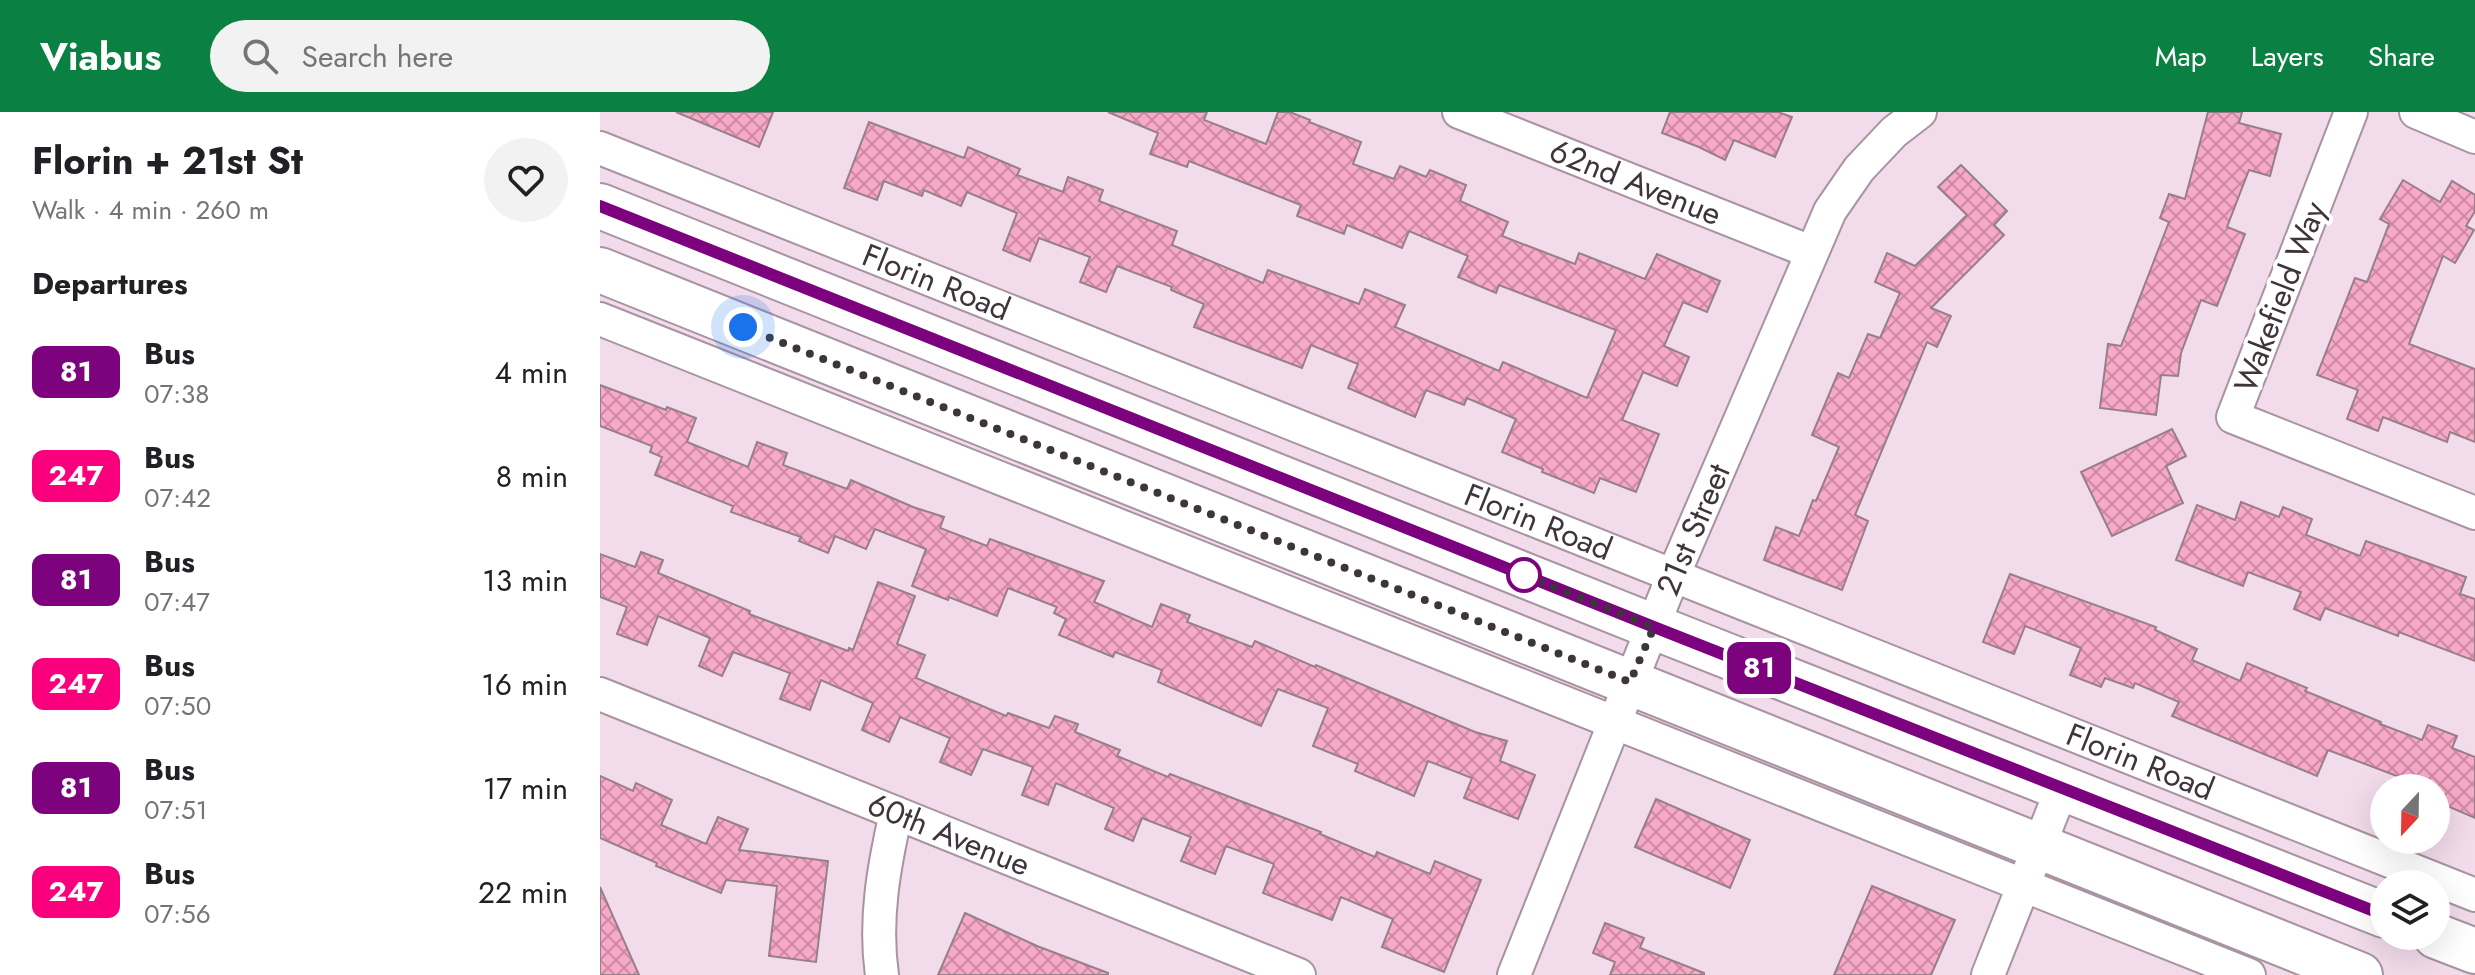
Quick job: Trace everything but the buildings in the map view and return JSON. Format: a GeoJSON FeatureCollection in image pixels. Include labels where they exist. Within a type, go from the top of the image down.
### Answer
{"type":"FeatureCollection","features":[{"type":"Feature","properties":{"kind":"main road","name":"Florin Road"},"geometry":{"type":"LineString","coordinates":[[600,206],[2370,909]]}},
{"type":"Feature","properties":{"kind":"main road"},"geometry":{"type":"LineString","coordinates":[[600,270],[1630,682],[2031,866],[2360,975]]}},
{"type":"Feature","properties":{"kind":"main road"},"geometry":{"type":"LineString","coordinates":[[2450,941],[2475,951]]}},
{"type":"Feature","properties":{"kind":"street","name":"62nd Avenue"},"geometry":{"type":"LineString","coordinates":[[1459,112],[1811,252]]}},
{"type":"Feature","properties":{"kind":"street","name":"21st Street"},"geometry":{"type":"LineString","coordinates":[[1514,975],[1673,576],[1830,211],[1859,169],[1894,132],[1920,112]]}},
{"type":"Feature","properties":{"kind":"street","name":"Wakefield Way"},"geometry":{"type":"LineString","coordinates":[[2351,112],[2233,417],[2475,513]]}},
{"type":"Feature","properties":{"kind":"street"},"geometry":{"type":"LineString","coordinates":[[2416,112],[2475,137]]}},
{"type":"Feature","properties":{"kind":"street","name":"Florin Road"},"geometry":{"type":"LineString","coordinates":[[600,148],[2475,895]]}},
{"type":"Feature","properties":{"kind":"street"},"geometry":{"type":"LineString","coordinates":[[600,319],[1614,723],[2031,866],[2249,975]]}},
{"type":"Feature","properties":{"kind":"street","name":"60th Avenue"},"geometry":{"type":"LineString","coordinates":[[600,694],[1299,975]]}},
{"type":"Feature","properties":{"kind":"street"},"geometry":{"type":"LineString","coordinates":[[1988,975],[2062,788]]}},
{"type":"Feature","properties":{"kind":"street"},"geometry":{"type":"LineString","coordinates":[[882,975],[880,902],[896,813]]}},
{"type":"Feature","properties":{"kind":"bus line","name":"81"},"geometry":{"type":"LineString","coordinates":[[600,206],[2370,909]]}},
{"type":"Feature","properties":{"kind":"route"},"geometry":{"type":"LineString","coordinates":[[743,327],[1630,682],[1654,627],[1524,575]]}}]}
